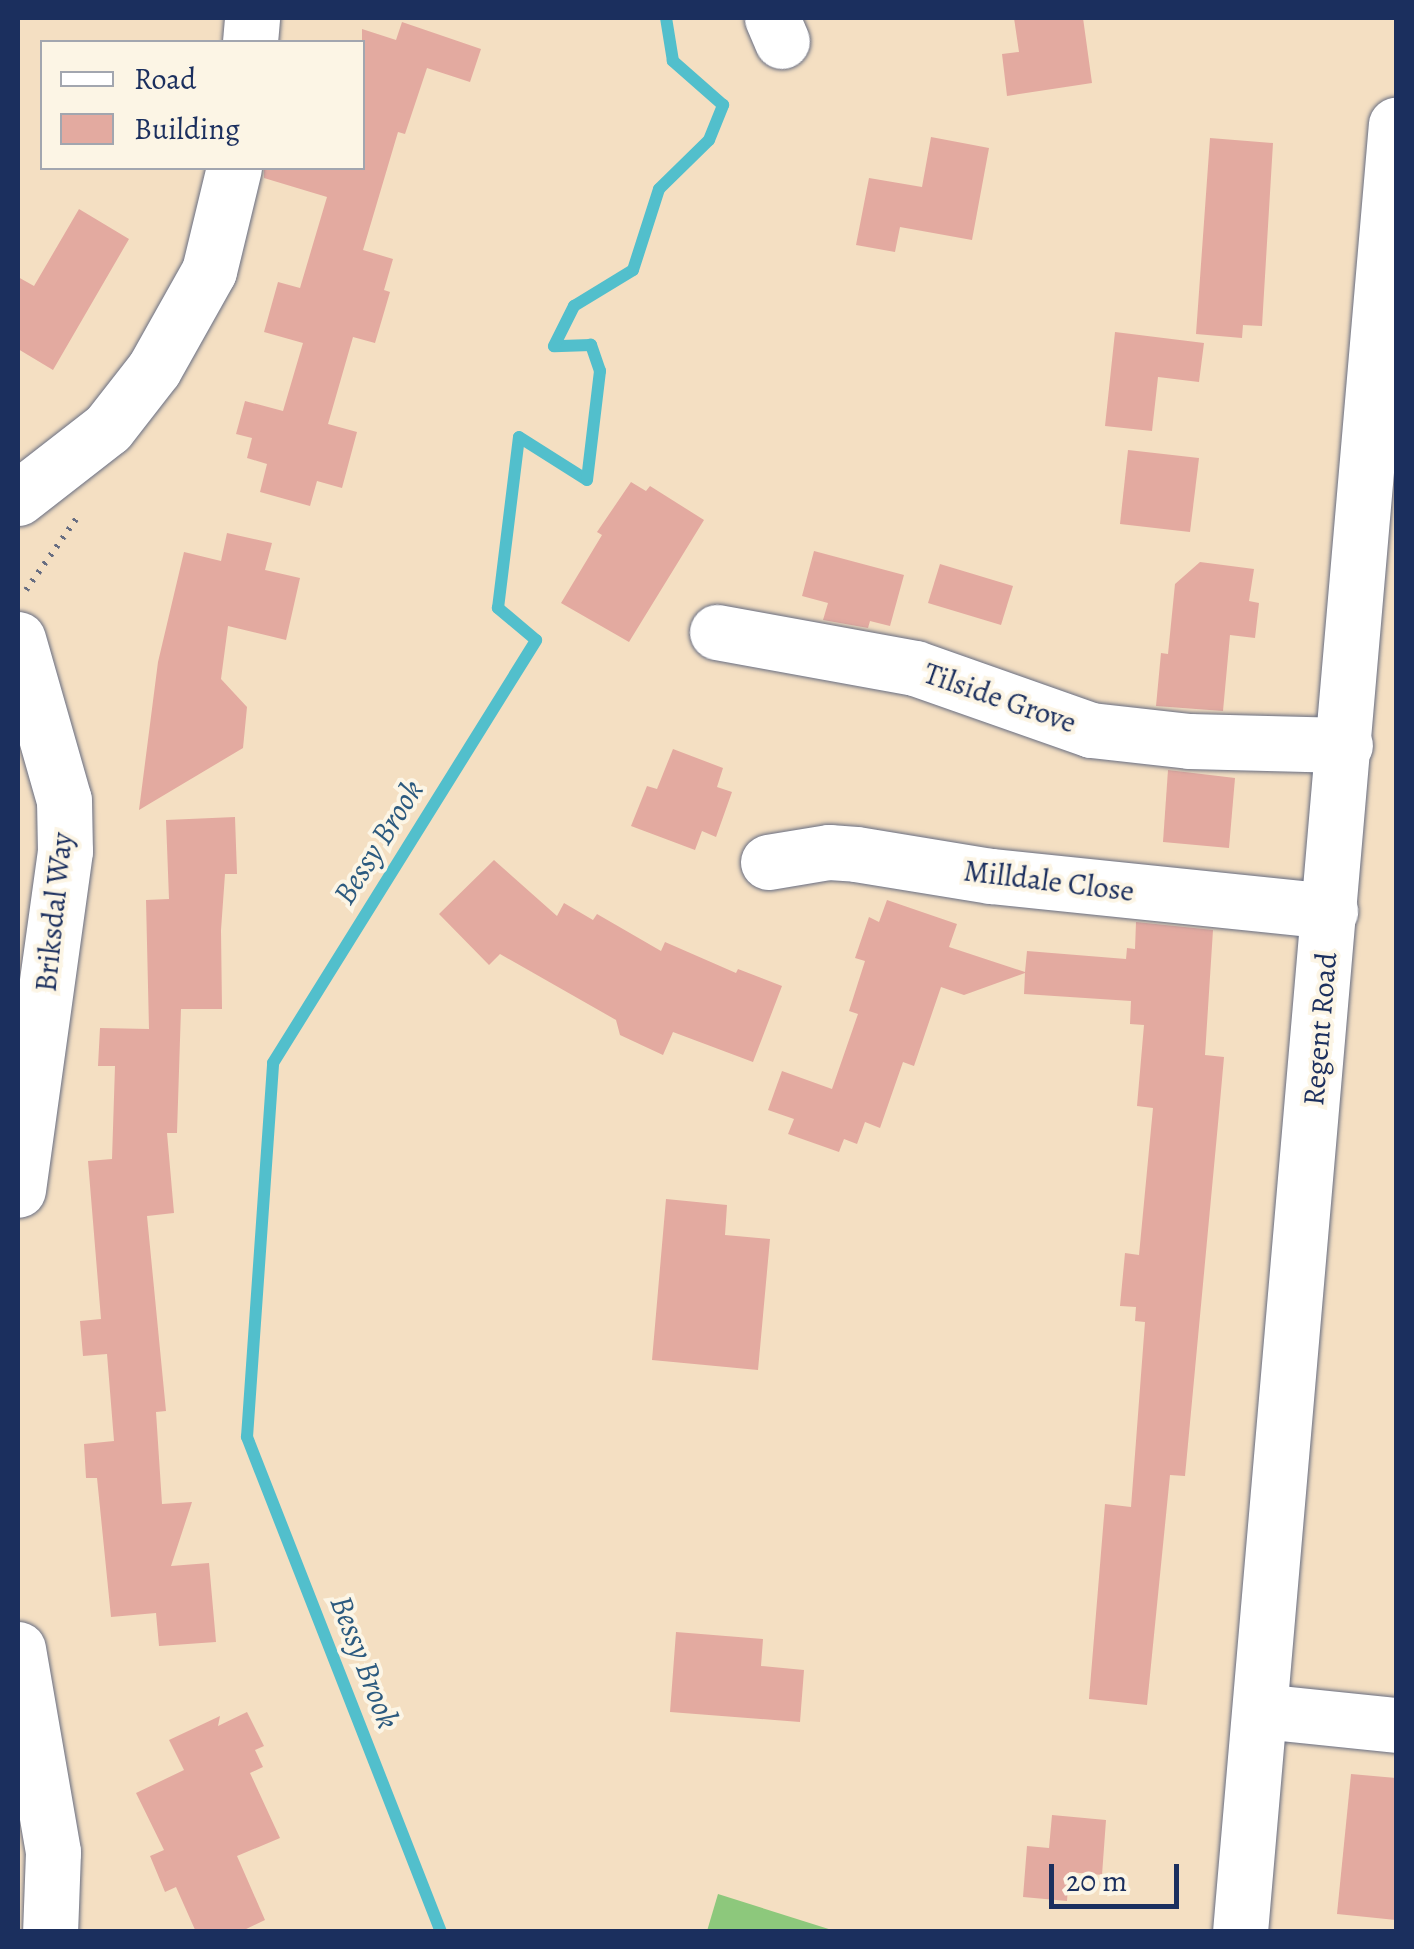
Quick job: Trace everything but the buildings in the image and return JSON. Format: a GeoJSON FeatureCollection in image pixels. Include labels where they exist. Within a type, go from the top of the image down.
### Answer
{"type":"FeatureCollection","features":[{"type":"Feature","properties":{"kind":"street","name":"Regent Road"},"geometry":{"type":"LineString","coordinates":[[1240,1932],[1396,125]]}},
{"type":"Feature","properties":{"kind":"street"},"geometry":{"type":"LineString","coordinates":[[18,498],[108,428],[154,369],[209,270],[234,170]]}},
{"type":"Feature","properties":{"kind":"street","name":"Tilside Grove"},"geometry":{"type":"LineString","coordinates":[[717,632],[914,668],[1090,730],[1188,741],[1345,745]]}},
{"type":"Feature","properties":{"kind":"street","name":"Briksdal Way"},"geometry":{"type":"LineString","coordinates":[[18,638],[64,800],[65,851],[35,943],[18,1190]]}},
{"type":"Feature","properties":{"kind":"street","name":"Milldale Close"},"geometry":{"type":"LineString","coordinates":[[768,862],[829,852],[856,854],[991,876],[1330,912]]}},
{"type":"Feature","properties":{"kind":"street"},"geometry":{"type":"LineString","coordinates":[[18,1649],[53,1852],[50,1932]]}},
{"type":"Feature","properties":{"kind":"street"},"geometry":{"type":"LineString","coordinates":[[1261,1711],[1396,1725]]}},
{"type":"Feature","properties":{"kind":"green space"},"geometry":{"type":"Polygon","coordinates":[[[718,1894],[835,1931],[707,1931],[718,1894]]]}},
{"type":"Feature","properties":{"kind":"waterway","name":"Bessy Brook"},"geometry":{"type":"LineString","coordinates":[[441,1932],[247,1437],[273,1063],[536,640],[498,608],[519,437],[587,480],[600,371],[591,345],[554,346],[574,306],[633,270],[659,189],[709,140],[723,105],[673,61],[666,18]]}}]}
